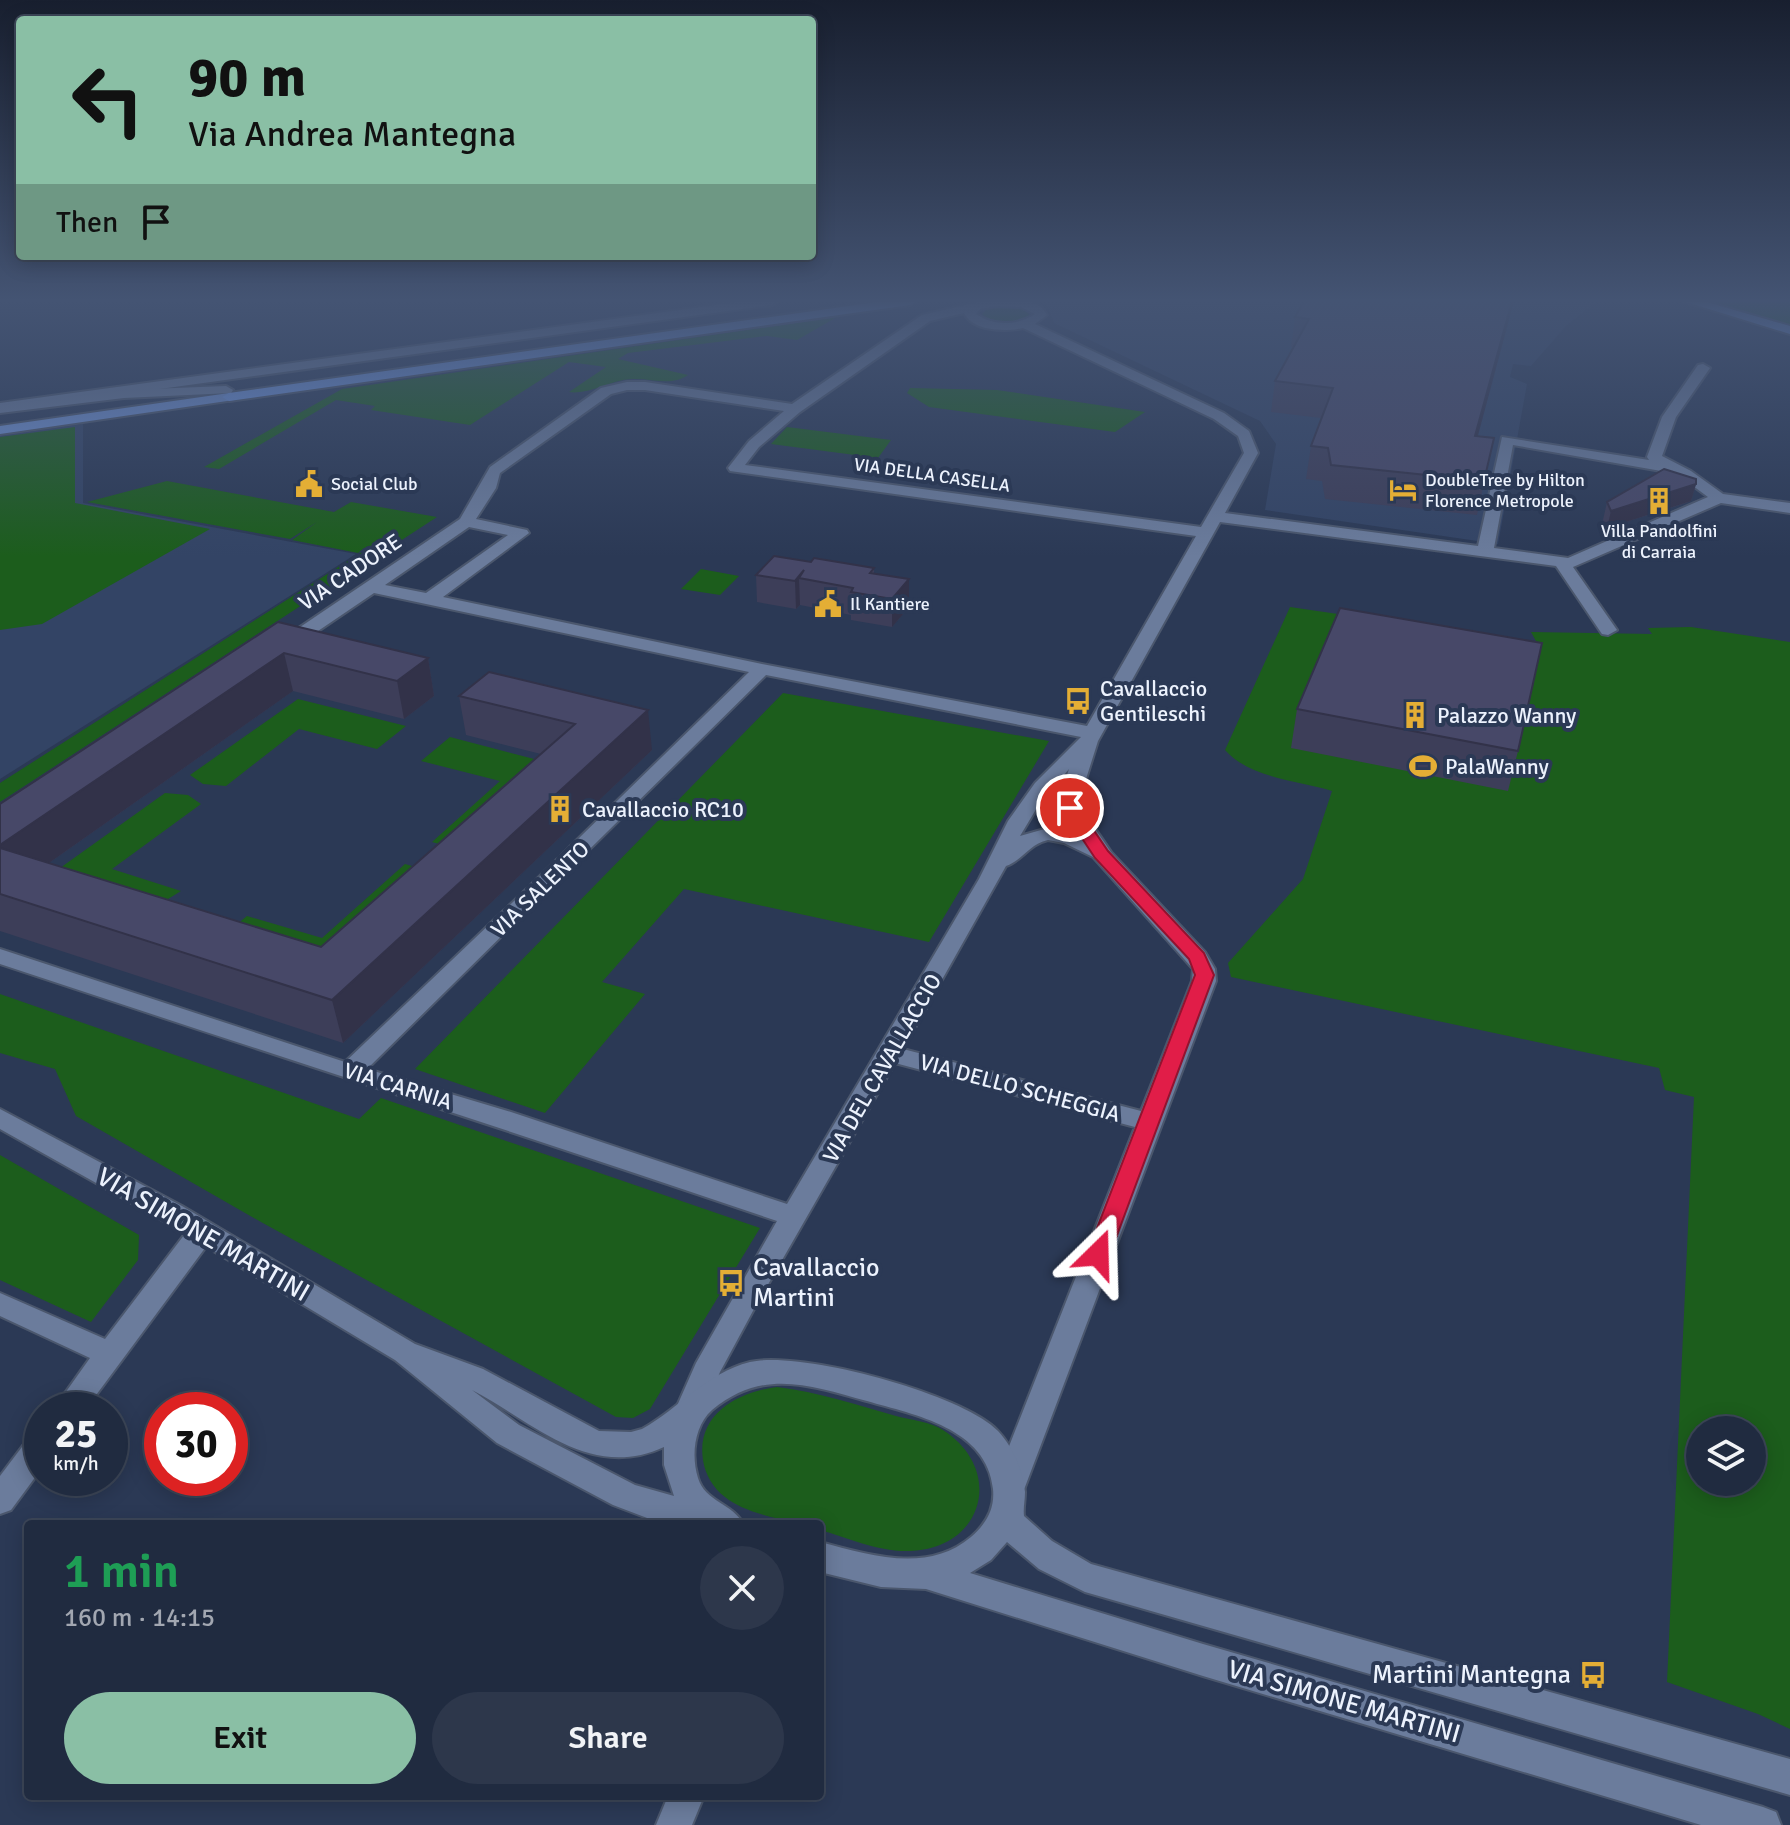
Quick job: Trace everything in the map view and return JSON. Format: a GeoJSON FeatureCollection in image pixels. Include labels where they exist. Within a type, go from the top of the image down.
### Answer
{"type":"FeatureCollection","features":[{"type":"Feature","properties":{"kind":"highway"},"geometry":{"type":"LineString","coordinates":[[227,394],[283,386]]}},
{"type":"Feature","properties":{"kind":"main road"},"geometry":{"type":"LineString","coordinates":[[0,422],[227,394]]}},
{"type":"Feature","properties":{"kind":"main road"},"geometry":{"type":"LineString","coordinates":[[0,430],[227,394]]}},
{"type":"Feature","properties":{"kind":"street"},"geometry":{"type":"LineString","coordinates":[[0,408],[134,386]]}},
{"type":"Feature","properties":{"kind":"street"},"geometry":{"type":"LineString","coordinates":[[429,599],[521,533],[466,522],[488,488],[489,477],[495,470],[606,391],[626,386]]}},
{"type":"Feature","properties":{"kind":"street"},"geometry":{"type":"LineString","coordinates":[[646,386],[795,409]]}},
{"type":"Feature","properties":{"kind":"street","name":"VIA DELLA CASELLA"},"geometry":{"type":"LineString","coordinates":[[828,386],[754,444],[735,468],[1207,533]]}},
{"type":"Feature","properties":{"kind":"street","name":"VIA DEL CAVALLACCIO"},"geometry":{"type":"LineString","coordinates":[[688,1415],[706,1371],[744,1301],[990,879],[1001,850],[1037,791],[1052,772],[1090,737],[1251,453],[1244,434],[1219,416],[1156,386]]}},
{"type":"Feature","properties":{"kind":"street"},"geometry":{"type":"LineString","coordinates":[[1690,386],[1669,417],[1654,457],[1686,474],[1719,498],[1790,508]]}},
{"type":"Feature","properties":{"kind":"street"},"geometry":{"type":"LineString","coordinates":[[0,408],[124,394],[227,394]]}},
{"type":"Feature","properties":{"kind":"street"},"geometry":{"type":"LineString","coordinates":[[1485,553],[1507,440],[1672,468]]}},
{"type":"Feature","properties":{"kind":"street"},"geometry":{"type":"LineString","coordinates":[[1217,517],[1563,564],[1581,561],[1719,498]]}},
{"type":"Feature","properties":{"kind":"street","name":"VIA CADORE"},"geometry":{"type":"LineString","coordinates":[[262,661],[466,522]]}},
{"type":"Feature","properties":{"kind":"street"},"geometry":{"type":"LineString","coordinates":[[1563,564],[1608,630]]}},
{"type":"Feature","properties":{"kind":"street"},"geometry":{"type":"LineString","coordinates":[[371,587],[1090,737],[1070,798],[1070,808],[1101,854],[1197,957],[1204,969],[1204,981],[1008,1501]]}},
{"type":"Feature","properties":{"kind":"street","name":"VIA SALENTO"},"geometry":{"type":"LineString","coordinates":[[349,1072],[762,669]]}},
{"type":"Feature","properties":{"kind":"street"},"geometry":{"type":"LineString","coordinates":[[990,879],[1017,844],[1033,837],[1065,836],[1101,854]]}},
{"type":"Feature","properties":{"kind":"street","name":"VIA CARNIA"},"geometry":{"type":"LineString","coordinates":[[0,956],[349,1072],[502,1118],[795,1217]]}},
{"type":"Feature","properties":{"kind":"street","name":"VIA DELLO SCHEGGIA"},"geometry":{"type":"LineString","coordinates":[[890,1054],[1150,1122]]}},
{"type":"Feature","properties":{"kind":"street","name":"VIA SIMONE MARTINI"},"geometry":{"type":"LineString","coordinates":[[0,1118],[405,1352],[508,1434],[593,1480],[655,1507],[717,1520]]}},
{"type":"Feature","properties":{"kind":"street"},"geometry":{"type":"LineString","coordinates":[[82,1392],[201,1233]]}},
{"type":"Feature","properties":{"kind":"street"},"geometry":{"type":"LineString","coordinates":[[0,1304],[110,1354]]}},
{"type":"Feature","properties":{"kind":"street","name":"VIA SIMONE MARTINI"},"geometry":{"type":"LineString","coordinates":[[405,1352],[474,1378],[599,1444],[619,1446],[647,1441],[673,1428],[713,1393],[737,1378],[776,1370],[798,1371],[919,1403],[954,1417],[983,1436],[998,1454],[1008,1501],[1021,1536],[1061,1565],[1085,1577],[1790,1777]]}},
{"type":"Feature","properties":{"kind":"street","name":"VIA SIMONE MARTINI"},"geometry":{"type":"LineString","coordinates":[[688,1415],[679,1442],[679,1465],[686,1490],[717,1520]]}},
{"type":"Feature","properties":{"kind":"street"},"geometry":{"type":"LineString","coordinates":[[0,1500],[24,1468]]}},
{"type":"Feature","properties":{"kind":"street","name":"VIA SIMONE MARTINI"},"geometry":{"type":"LineString","coordinates":[[926,1574],[974,1555],[995,1536],[1008,1501]]}},
{"type":"Feature","properties":{"kind":"street","name":"VIA SIMONE MARTINI"},"geometry":{"type":"LineString","coordinates":[[824,1558],[881,1572],[926,1574],[1203,1660],[1763,1825]]}},
{"type":"Feature","properties":{"kind":"street"},"geometry":{"type":"LineString","coordinates":[[674,1825],[684,1800]]}},
{"type":"Feature","properties":{"kind":"shaded area"},"geometry":{"type":"Polygon","coordinates":[[[1187,386],[1527,386],[1498,544],[1265,510],[1276,444],[1260,421],[1187,386]]]}},
{"type":"Feature","properties":{"kind":"shaded area"},"geometry":{"type":"Polygon","coordinates":[[[83,424],[83,503],[356,554],[0,779],[0,436],[83,424]]]}},
{"type":"Feature","properties":{"kind":"green space"},"geometry":{"type":"Polygon","coordinates":[[[361,386],[531,386],[470,425],[371,410],[375,406],[336,400],[219,469],[204,467],[342,389],[361,386]]]}},
{"type":"Feature","properties":{"kind":"green space"},"geometry":{"type":"Polygon","coordinates":[[[578,386],[601,386],[584,391],[569,392],[578,386]]]}},
{"type":"Feature","properties":{"kind":"green space"},"geometry":{"type":"Polygon","coordinates":[[[910,388],[997,390],[1145,412],[1115,432],[929,407],[907,393],[910,388]]]}},
{"type":"Feature","properties":{"kind":"green space"},"geometry":{"type":"Polygon","coordinates":[[[75,427],[75,503],[210,529],[42,624],[0,630],[0,437],[75,427]]]}},
{"type":"Feature","properties":{"kind":"green space"},"geometry":{"type":"Polygon","coordinates":[[[787,427],[891,440],[878,458],[771,444],[787,427]]]}},
{"type":"Feature","properties":{"kind":"green space"},"geometry":{"type":"Polygon","coordinates":[[[167,481],[334,512],[351,502],[437,517],[0,802],[0,783],[365,550],[378,552],[364,548],[358,553],[292,540],[317,522],[290,539],[87,502],[167,481]]]}},
{"type":"Feature","properties":{"kind":"green space"},"geometry":{"type":"Polygon","coordinates":[[[701,569],[739,576],[720,595],[681,589],[701,569]]]}},
{"type":"Feature","properties":{"kind":"green space"},"geometry":{"type":"Polygon","coordinates":[[[1290,607],[1537,643],[1531,632],[1652,634],[1648,628],[1691,627],[1790,642],[1790,1729],[1758,1714],[1667,1682],[1694,1097],[1665,1090],[1659,1068],[1231,977],[1228,963],[1303,879],[1332,791],[1261,773],[1236,760],[1225,750],[1290,607]]]}},
{"type":"Feature","properties":{"kind":"green space"},"geometry":{"type":"Polygon","coordinates":[[[783,693],[1049,741],[929,942],[684,889],[602,982],[645,994],[545,1113],[415,1069],[783,693]]]}},
{"type":"Feature","properties":{"kind":"green space"},"geometry":{"type":"Polygon","coordinates":[[[298,699],[406,726],[377,749],[299,729],[226,786],[203,784],[190,775],[298,699]]]}},
{"type":"Feature","properties":{"kind":"green space"},"geometry":{"type":"Polygon","coordinates":[[[450,737],[565,767],[472,853],[432,842],[500,781],[421,761],[450,737]]]}},
{"type":"Feature","properties":{"kind":"green space"},"geometry":{"type":"Polygon","coordinates":[[[165,793],[188,795],[201,804],[112,869],[181,891],[134,920],[39,883],[165,793]]]}},
{"type":"Feature","properties":{"kind":"green space"},"geometry":{"type":"Polygon","coordinates":[[[405,864],[447,876],[331,976],[213,944],[247,916],[322,938],[405,864]]]}},
{"type":"Feature","properties":{"kind":"green space"},"geometry":{"type":"Polygon","coordinates":[[[0,994],[359,1119],[381,1098],[760,1228],[650,1409],[633,1418],[616,1417],[261,1222],[76,1116],[55,1069],[0,1053],[0,994]]]}},
{"type":"Feature","properties":{"kind":"green space"},"geometry":{"type":"Polygon","coordinates":[[[0,1155],[139,1235],[138,1260],[91,1322],[0,1280],[0,1155]]]}},
{"type":"Feature","properties":{"kind":"green space"},"geometry":{"type":"Polygon","coordinates":[[[777,1387],[807,1392],[927,1423],[943,1430],[962,1447],[974,1466],[979,1485],[977,1505],[969,1522],[955,1537],[935,1547],[898,1551],[824,1531],[824,1520],[784,1520],[734,1503],[713,1485],[704,1465],[706,1430],[723,1408],[762,1390],[777,1387]]]}},
{"type":"Feature","properties":{"kind":"building"},"geometry":{"type":"Polygon","coordinates":[[[1318,386],[1489,386],[1475,436],[1494,438],[1484,481],[1331,465],[1328,448],[1311,446],[1333,388],[1318,386]]]}},
{"type":"Feature","properties":{"kind":"building"},"geometry":{"type":"Polygon","coordinates":[[[1664,469],[1696,479],[1696,484],[1611,511],[1607,502],[1664,469]]]}},
{"type":"Feature","properties":{"kind":"building"},"geometry":{"type":"Polygon","coordinates":[[[774,556],[811,562],[814,558],[874,568],[870,573],[909,579],[892,599],[799,578],[804,570],[795,581],[756,575],[774,556]]]}},
{"type":"Feature","properties":{"kind":"building","name":"Palazzo Wanny"},"geometry":{"type":"Polygon","coordinates":[[[1340,608],[1542,643],[1518,751],[1297,709],[1340,608]]]}},
{"type":"Feature","properties":{"kind":"building"},"geometry":{"type":"Polygon","coordinates":[[[278,622],[428,658],[397,681],[284,653],[0,845],[0,804],[278,622]]]}},
{"type":"Feature","properties":{"kind":"building"},"geometry":{"type":"Polygon","coordinates":[[[489,672],[648,710],[332,1000],[0,894],[0,848],[321,947],[575,724],[459,696],[489,672]]]}},
{"type":"Feature","properties":{"kind":"place","name":"Social Club"},"geometry":{"type":"Point","coordinates":[309,484]}},
{"type":"Feature","properties":{"kind":"place","name":"DoubleTree by Hilton Florence Metropole"},"geometry":{"type":"Point","coordinates":[1403,490]}},
{"type":"Feature","properties":{"kind":"place","name":"Villa Pandolfini di Carraia"},"geometry":{"type":"Point","coordinates":[1659,501]}},
{"type":"Feature","properties":{"kind":"place","name":"Il Kantiere"},"geometry":{"type":"Point","coordinates":[828,604]}},
{"type":"Feature","properties":{"kind":"place","name":"Cavallaccio Gentileschi"},"geometry":{"type":"Point","coordinates":[1078,701]}},
{"type":"Feature","properties":{"kind":"place","name":"Palazzo Wanny"},"geometry":{"type":"Point","coordinates":[1415,715]}},
{"type":"Feature","properties":{"kind":"place","name":"PalaWanny"},"geometry":{"type":"Point","coordinates":[1423,766]}},
{"type":"Feature","properties":{"kind":"place","name":"Cavallaccio RC10"},"geometry":{"type":"Point","coordinates":[560,809]}},
{"type":"Feature","properties":{"kind":"place","name":"Cavallaccio Martini"},"geometry":{"type":"Point","coordinates":[731,1283]}},
{"type":"Feature","properties":{"kind":"place","name":"Martini Mantegna"},"geometry":{"type":"Point","coordinates":[1593,1675]}},
{"type":"Feature","properties":{"kind":"route"},"geometry":{"type":"LineString","coordinates":[[1070,808],[1101,854],[1202,963],[1204,975],[1098,1254]]}}]}
